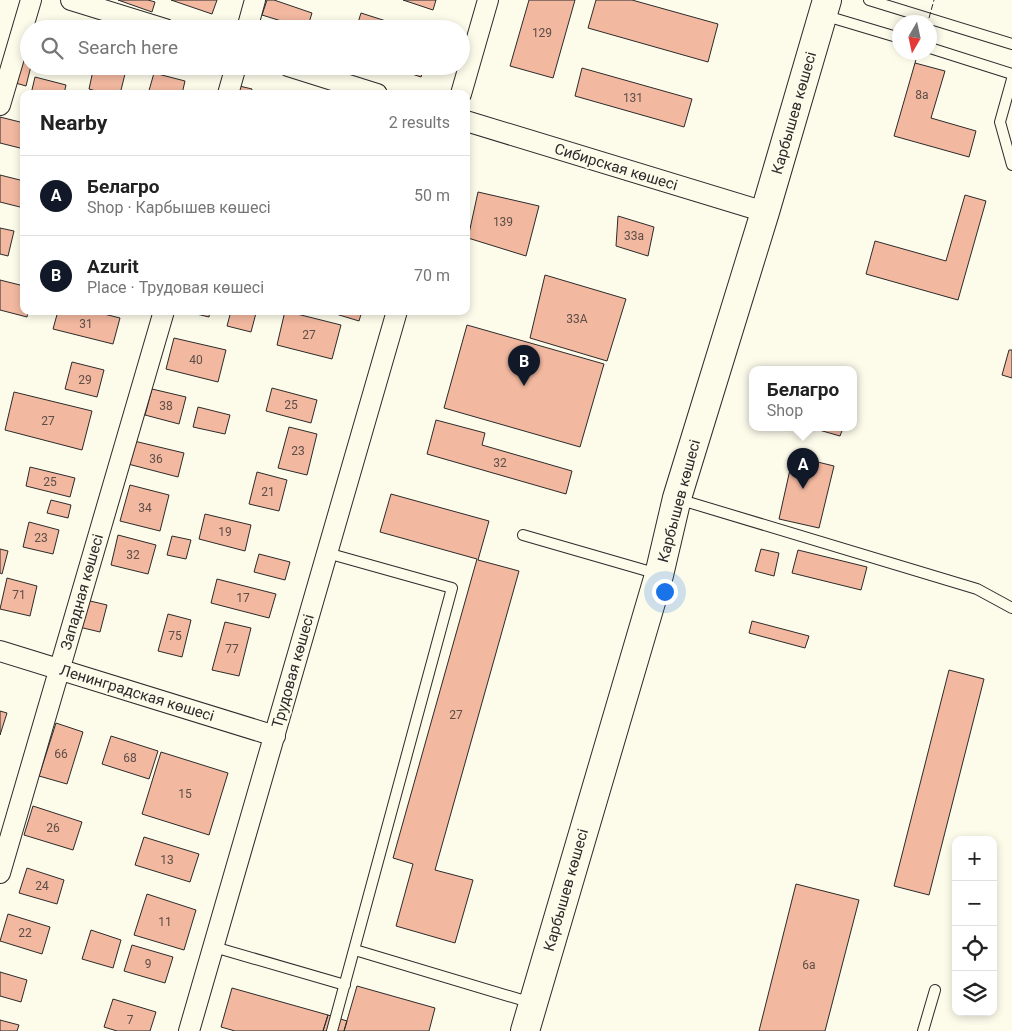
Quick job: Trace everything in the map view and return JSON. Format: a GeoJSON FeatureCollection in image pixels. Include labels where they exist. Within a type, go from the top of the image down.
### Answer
{"type":"FeatureCollection","features":[{"type":"Feature","properties":{"kind":"main road","name":"Карбышев көшесі"},"geometry":{"type":"LineString","coordinates":[[525,1031],[659,574],[677,498],[765,212],[824,8]]}},
{"type":"Feature","properties":{"kind":"street"},"geometry":{"type":"LineString","coordinates":[[25,20],[31,0]]}},
{"type":"Feature","properties":{"kind":"street"},"geometry":{"type":"LineString","coordinates":[[71,0],[136,20]]}},
{"type":"Feature","properties":{"kind":"street"},"geometry":{"type":"LineString","coordinates":[[249,20],[255,0]]}},
{"type":"Feature","properties":{"kind":"street"},"geometry":{"type":"LineString","coordinates":[[470,63],[488,0]]}},
{"type":"Feature","properties":{"kind":"street"},"geometry":{"type":"LineString","coordinates":[[0,104],[20,37]]}},
{"type":"Feature","properties":{"kind":"street"},"geometry":{"type":"LineString","coordinates":[[229,90],[233,75]]}},
{"type":"Feature","properties":{"kind":"street"},"geometry":{"type":"LineString","coordinates":[[317,75],[364,90]]}},
{"type":"Feature","properties":{"kind":"street"},"geometry":{"type":"LineString","coordinates":[[462,90],[466,75]]}},
{"type":"Feature","properties":{"kind":"street","name":"Сибирская көшесі"},"geometry":{"type":"LineString","coordinates":[[470,122],[765,212]]}},
{"type":"Feature","properties":{"kind":"street","name":"Западная көшесі"},"geometry":{"type":"LineString","coordinates":[[0,873],[163,315]]}},
{"type":"Feature","properties":{"kind":"street","name":"Трудовая көшесі"},"geometry":{"type":"LineString","coordinates":[[189,1031],[396,315]]}},
{"type":"Feature","properties":{"kind":"street","name":"Ленинградская көшесі"},"geometry":{"type":"LineString","coordinates":[[0,651],[275,736]]}},
{"type":"Feature","properties":{"kind":"lane"},"geometry":{"type":"LineString","coordinates":[[869,0],[1012,44]]}},
{"type":"Feature","properties":{"kind":"lane"},"geometry":{"type":"LineString","coordinates":[[824,8],[892,35]]}},
{"type":"Feature","properties":{"kind":"lane"},"geometry":{"type":"LineString","coordinates":[[937,50],[1012,74]]}},
{"type":"Feature","properties":{"kind":"lane"},"geometry":{"type":"LineString","coordinates":[[1012,79],[1000,122],[1012,165]]}},
{"type":"Feature","properties":{"kind":"lane"},"geometry":{"type":"LineString","coordinates":[[677,498],[977,588],[1012,608]]}},
{"type":"Feature","properties":{"kind":"lane"},"geometry":{"type":"LineString","coordinates":[[523,535],[659,574]]}},
{"type":"Feature","properties":{"kind":"lane"},"geometry":{"type":"LineString","coordinates":[[326,553],[452,588],[332,1031]]}},
{"type":"Feature","properties":{"kind":"lane"},"geometry":{"type":"LineString","coordinates":[[214,947],[345,985]]}},
{"type":"Feature","properties":{"kind":"lane"},"geometry":{"type":"LineString","coordinates":[[355,950],[533,1003]]}},
{"type":"Feature","properties":{"kind":"lane"},"geometry":{"type":"LineString","coordinates":[[924,1031],[935,990]]}},
{"type":"Feature","properties":{"kind":"building"},"geometry":{"type":"Polygon","coordinates":[[[118,0],[148,0],[155,2],[152,12],[118,0]]]}},
{"type":"Feature","properties":{"kind":"building"},"geometry":{"type":"Polygon","coordinates":[[[171,0],[217,0],[212,14],[171,0]]]}},
{"type":"Feature","properties":{"kind":"building"},"geometry":{"type":"Polygon","coordinates":[[[267,0],[274,0],[312,13],[310,20],[278,20],[262,15],[267,0]]]}},
{"type":"Feature","properties":{"kind":"building"},"geometry":{"type":"Polygon","coordinates":[[[403,0],[436,0],[433,10],[403,0]]]}},
{"type":"Feature","properties":{"kind":"building"},"geometry":{"type":"Polygon","coordinates":[[[529,0],[575,0],[553,78],[510,66],[529,0]]]}},
{"type":"Feature","properties":{"kind":"building"},"geometry":{"type":"Polygon","coordinates":[[[596,0],[632,0],[718,24],[708,62],[588,28],[596,0]]]}},
{"type":"Feature","properties":{"kind":"building"},"geometry":{"type":"Polygon","coordinates":[[[361,13],[383,20],[359,20],[361,13]]]}},
{"type":"Feature","properties":{"kind":"building"},"geometry":{"type":"Polygon","coordinates":[[[20,57],[20,75],[29,75],[26,86],[12,82],[20,57]]]}},
{"type":"Feature","properties":{"kind":"building"},"geometry":{"type":"Polygon","coordinates":[[[915,63],[945,71],[931,118],[976,131],[969,157],[894,136],[915,63]]]}},
{"type":"Feature","properties":{"kind":"building"},"geometry":{"type":"Polygon","coordinates":[[[582,68],[692,99],[684,127],[575,96],[582,68]]]}},
{"type":"Feature","properties":{"kind":"building"},"geometry":{"type":"Polygon","coordinates":[[[92,75],[125,75],[121,90],[89,89],[92,75]]]}},
{"type":"Feature","properties":{"kind":"building"},"geometry":{"type":"Polygon","coordinates":[[[153,75],[162,75],[185,81],[183,90],[149,90],[153,75]]]}},
{"type":"Feature","properties":{"kind":"building"},"geometry":{"type":"Polygon","coordinates":[[[35,77],[66,85],[65,90],[32,90],[35,77]]]}},
{"type":"Feature","properties":{"kind":"building"},"geometry":{"type":"Polygon","coordinates":[[[231,84],[252,89],[252,90],[229,90],[231,84]]]}},
{"type":"Feature","properties":{"kind":"building"},"geometry":{"type":"Polygon","coordinates":[[[0,117],[20,122],[20,148],[0,143],[0,117]]]}},
{"type":"Feature","properties":{"kind":"building"},"geometry":{"type":"Polygon","coordinates":[[[0,175],[20,180],[20,207],[0,202],[0,175]]]}},
{"type":"Feature","properties":{"kind":"building"},"geometry":{"type":"Polygon","coordinates":[[[478,192],[539,206],[526,256],[470,239],[470,229],[478,192]]]}},
{"type":"Feature","properties":{"kind":"building"},"geometry":{"type":"Polygon","coordinates":[[[965,195],[986,201],[958,300],[866,274],[875,241],[946,261],[965,195]]]}},
{"type":"Feature","properties":{"kind":"building"},"geometry":{"type":"Polygon","coordinates":[[[618,216],[654,227],[648,256],[616,246],[618,216]]]}},
{"type":"Feature","properties":{"kind":"building"},"geometry":{"type":"Polygon","coordinates":[[[0,228],[14,231],[8,256],[0,254],[0,228]]]}},
{"type":"Feature","properties":{"kind":"building"},"geometry":{"type":"Polygon","coordinates":[[[545,275],[626,299],[607,361],[530,338],[545,275]]]}},
{"type":"Feature","properties":{"kind":"building"},"geometry":{"type":"Polygon","coordinates":[[[0,280],[20,285],[20,315],[27,315],[27,317],[0,310],[0,280]]]}},
{"type":"Feature","properties":{"kind":"building"},"geometry":{"type":"Polygon","coordinates":[[[57,315],[108,315],[120,318],[113,344],[53,329],[57,315]]]}},
{"type":"Feature","properties":{"kind":"building"},"geometry":{"type":"Polygon","coordinates":[[[230,315],[255,315],[251,332],[227,326],[230,315]]]}},
{"type":"Feature","properties":{"kind":"building"},"geometry":{"type":"Polygon","coordinates":[[[284,315],[301,315],[341,325],[332,359],[277,345],[284,315]]]}},
{"type":"Feature","properties":{"kind":"building"},"geometry":{"type":"Polygon","coordinates":[[[339,315],[361,315],[359,321],[339,315]]]}},
{"type":"Feature","properties":{"kind":"building"},"geometry":{"type":"Polygon","coordinates":[[[467,325],[604,364],[580,447],[444,408],[467,325]]]}},
{"type":"Feature","properties":{"kind":"building"},"geometry":{"type":"Polygon","coordinates":[[[174,338],[226,350],[218,382],[166,369],[174,338]]]}},
{"type":"Feature","properties":{"kind":"building"},"geometry":{"type":"Polygon","coordinates":[[[1009,350],[1012,350],[1012,378],[1002,375],[1009,350]]]}},
{"type":"Feature","properties":{"kind":"building"},"geometry":{"type":"Polygon","coordinates":[[[72,362],[104,370],[97,397],[65,389],[72,362]]]}},
{"type":"Feature","properties":{"kind":"building"},"geometry":{"type":"Polygon","coordinates":[[[272,388],[317,400],[311,423],[266,411],[272,388]]]}},
{"type":"Feature","properties":{"kind":"building"},"geometry":{"type":"Polygon","coordinates":[[[152,389],[186,397],[179,424],[145,415],[152,389]]]}},
{"type":"Feature","properties":{"kind":"building"},"geometry":{"type":"Polygon","coordinates":[[[14,392],[92,411],[82,450],[5,430],[14,392]]]}},
{"type":"Feature","properties":{"kind":"building"},"geometry":{"type":"Polygon","coordinates":[[[198,407],[230,415],[225,434],[193,427],[198,407]]]}},
{"type":"Feature","properties":{"kind":"building"},"geometry":{"type":"Polygon","coordinates":[[[436,420],[485,433],[482,445],[572,471],[566,494],[427,454],[436,420]]]}},
{"type":"Feature","properties":{"kind":"building"},"geometry":{"type":"Polygon","coordinates":[[[289,427],[317,434],[307,475],[278,468],[289,427]]]}},
{"type":"Feature","properties":{"kind":"building"},"geometry":{"type":"Polygon","coordinates":[[[822,431],[842,431],[840,436],[822,431]]]}},
{"type":"Feature","properties":{"kind":"building"},"geometry":{"type":"Polygon","coordinates":[[[134,441],[184,453],[178,477],[128,464],[134,441]]]}},
{"type":"Feature","properties":{"kind":"building"},"geometry":{"type":"Polygon","coordinates":[[[793,456],[834,466],[819,528],[779,519],[793,456]]]}},
{"type":"Feature","properties":{"kind":"building"},"geometry":{"type":"Polygon","coordinates":[[[30,467],[75,478],[70,497],[26,486],[30,467]]]}},
{"type":"Feature","properties":{"kind":"building"},"geometry":{"type":"Polygon","coordinates":[[[257,472],[287,480],[279,511],[249,504],[257,472]]]}},
{"type":"Feature","properties":{"kind":"building"},"geometry":{"type":"Polygon","coordinates":[[[130,485],[169,495],[160,531],[120,521],[130,485]]]}},
{"type":"Feature","properties":{"kind":"building"},"geometry":{"type":"Polygon","coordinates":[[[391,494],[489,521],[478,560],[519,571],[435,870],[473,880],[455,943],[396,926],[413,864],[393,858],[477,559],[380,532],[391,494]]]}},
{"type":"Feature","properties":{"kind":"building"},"geometry":{"type":"Polygon","coordinates":[[[51,500],[71,505],[68,518],[47,513],[51,500]]]}},
{"type":"Feature","properties":{"kind":"building"},"geometry":{"type":"Polygon","coordinates":[[[205,514],[251,525],[245,551],[199,539],[205,514]]]}},
{"type":"Feature","properties":{"kind":"building"},"geometry":{"type":"Polygon","coordinates":[[[29,522],[59,530],[53,554],[23,547],[29,522]]]}},
{"type":"Feature","properties":{"kind":"building"},"geometry":{"type":"Polygon","coordinates":[[[118,535],[156,545],[148,574],[111,565],[118,535]]]}},
{"type":"Feature","properties":{"kind":"building"},"geometry":{"type":"Polygon","coordinates":[[[172,536],[191,540],[186,559],[167,555],[172,536]]]}},
{"type":"Feature","properties":{"kind":"building"},"geometry":{"type":"Polygon","coordinates":[[[0,549],[8,551],[2,574],[0,573],[0,549]]]}},
{"type":"Feature","properties":{"kind":"building"},"geometry":{"type":"Polygon","coordinates":[[[761,549],[779,553],[774,576],[755,571],[761,549]]]}},
{"type":"Feature","properties":{"kind":"building"},"geometry":{"type":"Polygon","coordinates":[[[798,550],[867,567],[861,590],[792,573],[798,550]]]}},
{"type":"Feature","properties":{"kind":"building"},"geometry":{"type":"Polygon","coordinates":[[[259,554],[290,562],[285,580],[254,572],[259,554]]]}},
{"type":"Feature","properties":{"kind":"building"},"geometry":{"type":"Polygon","coordinates":[[[7,578],[37,586],[30,616],[0,609],[7,578]]]}},
{"type":"Feature","properties":{"kind":"building"},"geometry":{"type":"Polygon","coordinates":[[[217,579],[276,594],[269,618],[211,603],[217,579]]]}},
{"type":"Feature","properties":{"kind":"building"},"geometry":{"type":"Polygon","coordinates":[[[86,600],[107,605],[100,632],[79,627],[86,600]]]}},
{"type":"Feature","properties":{"kind":"building"},"geometry":{"type":"Polygon","coordinates":[[[168,614],[191,620],[182,657],[158,651],[168,614]]]}},
{"type":"Feature","properties":{"kind":"building"},"geometry":{"type":"Polygon","coordinates":[[[752,621],[809,636],[805,648],[749,633],[752,621]]]}},
{"type":"Feature","properties":{"kind":"building"},"geometry":{"type":"Polygon","coordinates":[[[225,622],[251,628],[239,676],[212,670],[225,622]]]}},
{"type":"Feature","properties":{"kind":"building"},"geometry":{"type":"Polygon","coordinates":[[[949,670],[984,679],[929,895],[894,886],[949,670]]]}},
{"type":"Feature","properties":{"kind":"building"},"geometry":{"type":"Polygon","coordinates":[[[0,711],[7,713],[0,735],[0,711]]]}},
{"type":"Feature","properties":{"kind":"building"},"geometry":{"type":"Polygon","coordinates":[[[56,723],[83,732],[67,784],[39,776],[56,723]]]}},
{"type":"Feature","properties":{"kind":"building"},"geometry":{"type":"Polygon","coordinates":[[[111,736],[158,751],[149,779],[102,764],[111,736]]]}},
{"type":"Feature","properties":{"kind":"building"},"geometry":{"type":"Polygon","coordinates":[[[161,752],[228,773],[209,835],[142,814],[161,752]]]}},
{"type":"Feature","properties":{"kind":"building"},"geometry":{"type":"Polygon","coordinates":[[[33,806],[82,822],[73,850],[24,835],[33,806]]]}},
{"type":"Feature","properties":{"kind":"building"},"geometry":{"type":"Polygon","coordinates":[[[144,837],[199,854],[190,882],[135,865],[144,837]]]}},
{"type":"Feature","properties":{"kind":"building"},"geometry":{"type":"Polygon","coordinates":[[[27,868],[64,880],[57,904],[19,893],[27,868]]]}},
{"type":"Feature","properties":{"kind":"building"},"geometry":{"type":"Polygon","coordinates":[[[796,884],[859,900],[825,1031],[759,1031],[796,884]]]}},
{"type":"Feature","properties":{"kind":"building"},"geometry":{"type":"Polygon","coordinates":[[[147,894],[196,910],[184,950],[134,935],[147,894]]]}},
{"type":"Feature","properties":{"kind":"building"},"geometry":{"type":"Polygon","coordinates":[[[8,914],[50,927],[42,954],[0,941],[8,914]]]}},
{"type":"Feature","properties":{"kind":"building"},"geometry":{"type":"Polygon","coordinates":[[[91,930],[121,940],[113,968],[82,959],[91,930]]]}},
{"type":"Feature","properties":{"kind":"building"},"geometry":{"type":"Polygon","coordinates":[[[132,945],[173,957],[165,983],[124,971],[132,945]]]}},
{"type":"Feature","properties":{"kind":"building"},"geometry":{"type":"Polygon","coordinates":[[[0,972],[27,980],[21,1002],[0,996],[0,972]]]}},
{"type":"Feature","properties":{"kind":"building"},"geometry":{"type":"Polygon","coordinates":[[[357,986],[435,1008],[429,1031],[344,1031],[357,986]]]}},
{"type":"Feature","properties":{"kind":"building"},"geometry":{"type":"Polygon","coordinates":[[[232,988],[328,1015],[323,1031],[235,1031],[221,1027],[232,988]]]}},
{"type":"Feature","properties":{"kind":"building"},"geometry":{"type":"Polygon","coordinates":[[[113,999],[156,1012],[150,1031],[117,1031],[104,1027],[113,999]]]}},
{"type":"Feature","properties":{"kind":"building"},"geometry":{"type":"Polygon","coordinates":[[[328,1015],[347,1021],[344,1031],[323,1031],[328,1015]]]}},
{"type":"Feature","properties":{"kind":"building"},"geometry":{"type":"Polygon","coordinates":[[[0,1020],[19,1025],[17,1031],[0,1031],[0,1020]]]}},
{"type":"Feature","properties":{"kind":"fence"},"geometry":{"type":"LineString","coordinates":[[930,15],[934,0]]}},
{"type":"Feature","properties":{"kind":"place","name":"Azurit"},"geometry":{"type":"Point","coordinates":[524,386]}},
{"type":"Feature","properties":{"kind":"place","name":"Белагро"},"geometry":{"type":"Point","coordinates":[803,489]}}]}
